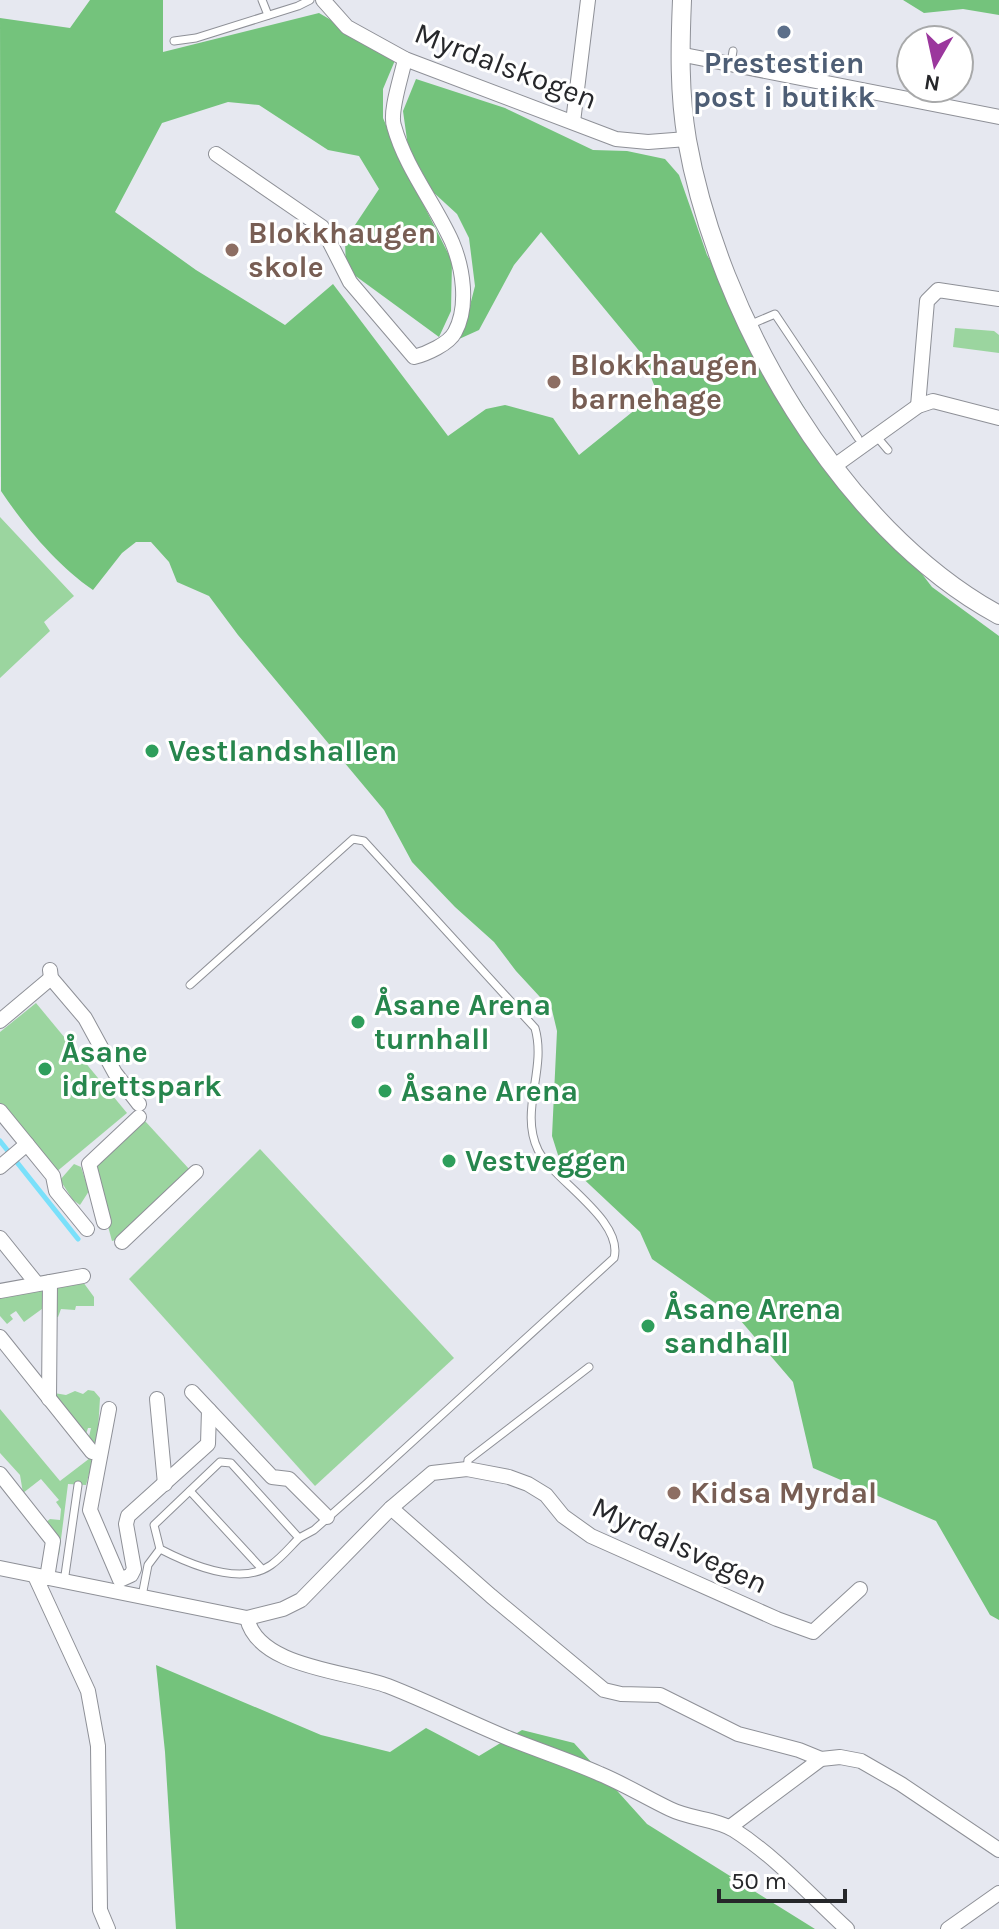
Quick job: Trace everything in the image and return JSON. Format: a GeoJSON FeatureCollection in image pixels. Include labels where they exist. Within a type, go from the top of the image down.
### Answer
{"type":"FeatureCollection","features":[{"type":"Feature","properties":{"kind":"main road"},"geometry":{"type":"LineString","coordinates":[[682,0],[679,54],[687,139],[707,221],[726,279],[771,372],[833,467],[858,499],[911,552],[965,594],[997,609]]}},
{"type":"Feature","properties":{"kind":"street","name":"Myrdalskogen"},"geometry":{"type":"LineString","coordinates":[[323,0],[347,27],[405,59],[616,139],[648,142],[687,139]]}},
{"type":"Feature","properties":{"kind":"street"},"geometry":{"type":"LineString","coordinates":[[573,122],[588,0]]}},
{"type":"Feature","properties":{"kind":"street"},"geometry":{"type":"LineString","coordinates":[[679,54],[732,57],[999,117]]}},
{"type":"Feature","properties":{"kind":"street"},"geometry":{"type":"LineString","coordinates":[[216,154],[322,227],[350,282],[414,357],[425,355],[454,334],[461,313],[464,287],[452,241],[413,174],[392,122],[405,59]]}},
{"type":"Feature","properties":{"kind":"street"},"geometry":{"type":"LineString","coordinates":[[918,406],[927,301],[938,290],[999,299]]}},
{"type":"Feature","properties":{"kind":"street"},"geometry":{"type":"LineString","coordinates":[[833,467],[918,406],[933,401],[999,418]]}},
{"type":"Feature","properties":{"kind":"street"},"geometry":{"type":"LineString","coordinates":[[0,1021],[24,995],[50,974],[85,1018],[139,1111],[89,1164],[104,1222]]}},
{"type":"Feature","properties":{"kind":"street"},"geometry":{"type":"LineString","coordinates":[[0,1111],[23,1148],[53,1176],[56,1191],[87,1229]]}},
{"type":"Feature","properties":{"kind":"street"},"geometry":{"type":"LineString","coordinates":[[1,1167],[23,1148]]}},
{"type":"Feature","properties":{"kind":"street"},"geometry":{"type":"LineString","coordinates":[[122,1242],[196,1172]]}},
{"type":"Feature","properties":{"kind":"street"},"geometry":{"type":"LineString","coordinates":[[0,1238],[44,1283],[49,1399]]}},
{"type":"Feature","properties":{"kind":"street"},"geometry":{"type":"LineString","coordinates":[[0,1291],[83,1276]]}},
{"type":"Feature","properties":{"kind":"street"},"geometry":{"type":"LineString","coordinates":[[0,1337],[92,1452]]}},
{"type":"Feature","properties":{"kind":"street"},"geometry":{"type":"LineString","coordinates":[[192,1392],[272,1477],[289,1479],[327,1517]]}},
{"type":"Feature","properties":{"kind":"street"},"geometry":{"type":"LineString","coordinates":[[157,1399],[165,1484]]}},
{"type":"Feature","properties":{"kind":"street"},"geometry":{"type":"LineString","coordinates":[[109,1409],[90,1510],[120,1580],[131,1575],[134,1569],[126,1524],[128,1516],[208,1444],[209,1410]]}},
{"type":"Feature","properties":{"kind":"street","name":"Myrdalsvegen"},"geometry":{"type":"LineString","coordinates":[[0,1568],[247,1618],[265,1615],[301,1600],[391,1508],[432,1473],[467,1469],[528,1484],[546,1495],[563,1516],[591,1536],[813,1632],[860,1589]]}},
{"type":"Feature","properties":{"kind":"street"},"geometry":{"type":"LineString","coordinates":[[0,1474],[53,1541],[41,1577],[88,1691],[98,1746],[100,1910],[108,1929]]}},
{"type":"Feature","properties":{"kind":"street"},"geometry":{"type":"LineString","coordinates":[[391,1508],[604,1690],[621,1694],[660,1695],[738,1734],[821,1759],[840,1757],[861,1761],[999,1850]]}},
{"type":"Feature","properties":{"kind":"street"},"geometry":{"type":"LineString","coordinates":[[247,1618],[249,1627],[264,1645],[311,1667],[383,1685],[598,1773],[671,1810],[730,1827],[757,1846],[847,1929]]}},
{"type":"Feature","properties":{"kind":"street"},"geometry":{"type":"LineString","coordinates":[[730,1827],[821,1759]]}},
{"type":"Feature","properties":{"kind":"street"},"geometry":{"type":"LineString","coordinates":[[948,1929],[999,1893]]}},
{"type":"Feature","properties":{"kind":"lane"},"geometry":{"type":"LineString","coordinates":[[262,0],[268,15]]}},
{"type":"Feature","properties":{"kind":"lane"},"geometry":{"type":"LineString","coordinates":[[174,41],[196,38],[310,0]]}},
{"type":"Feature","properties":{"kind":"lane"},"geometry":{"type":"LineString","coordinates":[[748,325],[775,314],[858,438]]}},
{"type":"Feature","properties":{"kind":"lane"},"geometry":{"type":"LineString","coordinates":[[877,437],[888,450]]}},
{"type":"Feature","properties":{"kind":"lane"},"geometry":{"type":"LineString","coordinates":[[190,985],[353,839],[364,841],[535,1028],[540,1044],[532,1099],[532,1133],[540,1153],[605,1224],[615,1242],[614,1258],[314,1530],[299,1538],[269,1567],[242,1574],[218,1572],[190,1564],[160,1549],[154,1525],[220,1462],[231,1463],[299,1538]]}},
{"type":"Feature","properties":{"kind":"lane"},"geometry":{"type":"LineString","coordinates":[[467,1469],[468,1460],[589,1367]]}},
{"type":"Feature","properties":{"kind":"lane"},"geometry":{"type":"LineString","coordinates":[[64,1582],[78,1485]]}},
{"type":"Feature","properties":{"kind":"lane"},"geometry":{"type":"LineString","coordinates":[[190,1491],[262,1569]]}},
{"type":"Feature","properties":{"kind":"lane"},"geometry":{"type":"LineString","coordinates":[[142,1598],[148,1565],[160,1549]]}},
{"type":"Feature","properties":{"kind":"green space"},"geometry":{"type":"Polygon","coordinates":[[[90,0],[163,0],[163,52],[319,13],[396,58],[383,89],[383,118],[452,261],[451,311],[439,337],[346,269],[345,240],[379,189],[359,156],[328,150],[259,105],[228,102],[162,123],[115,212],[196,270],[285,325],[333,284],[448,436],[486,409],[505,405],[553,418],[579,455],[657,392],[641,353],[541,232],[514,265],[479,330],[448,344],[465,325],[475,286],[469,238],[457,214],[433,192],[408,147],[403,111],[416,79],[505,108],[593,150],[627,151],[665,159],[679,175],[707,255],[772,365],[799,399],[845,474],[932,587],[999,636],[999,1620],[990,1615],[936,1521],[813,1468],[793,1382],[741,1321],[652,1259],[640,1232],[558,1155],[552,1136],[557,1031],[552,1010],[494,942],[412,862],[384,810],[209,596],[177,582],[169,562],[151,542],[136,542],[122,553],[93,590],[43,545],[1,491],[0,18],[70,28],[90,0]]]}},
{"type":"Feature","properties":{"kind":"green space"},"geometry":{"type":"Polygon","coordinates":[[[903,0],[999,0],[999,15],[963,9],[924,13],[903,0]]]}},
{"type":"Feature","properties":{"kind":"green space"},"geometry":{"type":"Polygon","coordinates":[[[955,328],[994,331],[999,335],[999,353],[953,347],[955,328]]]}},
{"type":"Feature","properties":{"kind":"green space"},"geometry":{"type":"Polygon","coordinates":[[[0,517],[74,596],[44,622],[50,631],[0,678],[0,517]]]}},
{"type":"Feature","properties":{"kind":"green space","name":"Åsane idrettspark"},"geometry":{"type":"Polygon","coordinates":[[[36,1003],[127,1113],[55,1173],[0,1106],[0,1032],[36,1003]]]}},
{"type":"Feature","properties":{"kind":"green space"},"geometry":{"type":"Polygon","coordinates":[[[145,1121],[190,1170],[119,1239],[112,1241],[92,1167],[145,1121]]]}},
{"type":"Feature","properties":{"kind":"green space"},"geometry":{"type":"Polygon","coordinates":[[[260,1149],[454,1358],[315,1486],[129,1279],[260,1149]]]}},
{"type":"Feature","properties":{"kind":"green space"},"geometry":{"type":"Polygon","coordinates":[[[74,1164],[81,1167],[89,1191],[80,1205],[60,1180],[74,1164]]]}},
{"type":"Feature","properties":{"kind":"green space"},"geometry":{"type":"Polygon","coordinates":[[[83,1282],[94,1297],[94,1306],[61,1309],[58,1317],[53,1317],[54,1287],[83,1282]]]}},
{"type":"Feature","properties":{"kind":"green space"},"geometry":{"type":"Polygon","coordinates":[[[46,1289],[46,1306],[24,1322],[16,1311],[10,1315],[13,1319],[7,1324],[0,1316],[0,1297],[46,1289]]]}},
{"type":"Feature","properties":{"kind":"green space"},"geometry":{"type":"Polygon","coordinates":[[[88,1390],[94,1391],[100,1398],[97,1447],[88,1441],[91,1428],[88,1428],[85,1437],[54,1393],[66,1395],[75,1391],[83,1394],[88,1390]]]}},
{"type":"Feature","properties":{"kind":"green space"},"geometry":{"type":"Polygon","coordinates":[[[0,1409],[60,1481],[94,1455],[86,1485],[68,1484],[59,1555],[55,1554],[45,1523],[50,1519],[60,1520],[61,1509],[56,1502],[59,1500],[41,1479],[23,1493],[20,1475],[0,1453],[0,1409]]]}},
{"type":"Feature","properties":{"kind":"green space"},"geometry":{"type":"Polygon","coordinates":[[[156,1665],[321,1735],[390,1752],[426,1728],[479,1756],[522,1730],[574,1743],[647,1824],[815,1929],[176,1929],[165,1752],[156,1665]]]}},
{"type":"Feature","properties":{"kind":"waterway"},"geometry":{"type":"LineString","coordinates":[[0,1141],[78,1239]]}},
{"type":"Feature","properties":{"kind":"place","name":"Prestestien post i butikk"},"geometry":{"type":"Point","coordinates":[784,32]}},
{"type":"Feature","properties":{"kind":"place","name":"Blokkhaugen skole"},"geometry":{"type":"Point","coordinates":[232,250]}},
{"type":"Feature","properties":{"kind":"place","name":"Blokkhaugen barnehage"},"geometry":{"type":"Point","coordinates":[554,382]}},
{"type":"Feature","properties":{"kind":"place","name":"Vestlandshallen"},"geometry":{"type":"Point","coordinates":[152,751]}},
{"type":"Feature","properties":{"kind":"place","name":"Åsane Arena turnhall"},"geometry":{"type":"Point","coordinates":[358,1022]}},
{"type":"Feature","properties":{"kind":"place","name":"Åsane idrettspark"},"geometry":{"type":"Point","coordinates":[45,1069]}},
{"type":"Feature","properties":{"kind":"place","name":"Åsane Arena"},"geometry":{"type":"Point","coordinates":[385,1091]}},
{"type":"Feature","properties":{"kind":"place","name":"Vestveggen"},"geometry":{"type":"Point","coordinates":[449,1161]}},
{"type":"Feature","properties":{"kind":"place","name":"Åsane Arena sandhall"},"geometry":{"type":"Point","coordinates":[648,1326]}},
{"type":"Feature","properties":{"kind":"place","name":"Kidsa Myrdal"},"geometry":{"type":"Point","coordinates":[674,1493]}}]}
